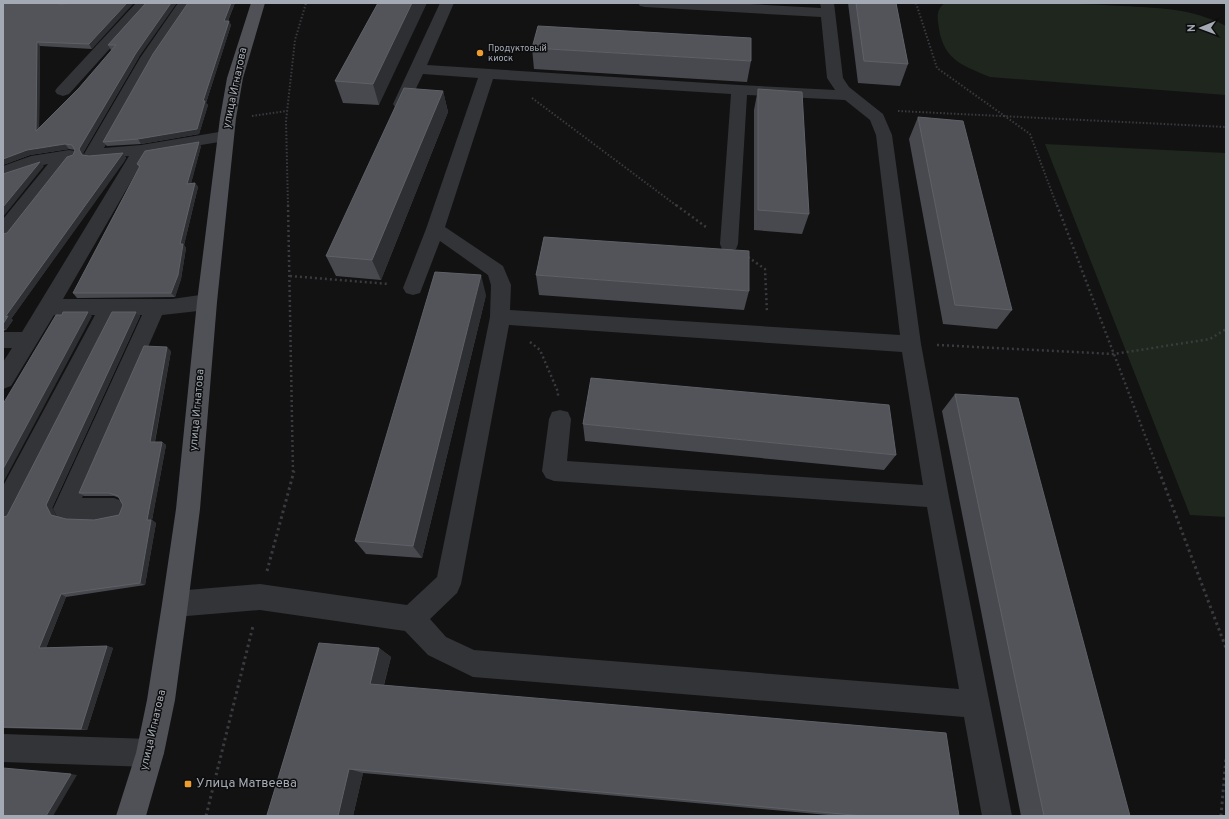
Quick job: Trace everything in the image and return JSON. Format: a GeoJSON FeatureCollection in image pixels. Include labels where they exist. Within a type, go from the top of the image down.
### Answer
{"type":"FeatureCollection","features":[{"type":"Feature","properties":{"kind":"main road","name":"улица Игнатова"},"geometry":{"type":"LineString","coordinates":[[131,816],[150,753],[161,700],[175,604],[188,508],[207,302],[225,136],[236,78],[245,42],[258,3]]}},
{"type":"Feature","properties":{"kind":"lane"},"geometry":{"type":"LineString","coordinates":[[62,3],[77,3]]}},
{"type":"Feature","properties":{"kind":"lane"},"geometry":{"type":"LineString","coordinates":[[63,91],[144,3]]}},
{"type":"Feature","properties":{"kind":"lane"},"geometry":{"type":"LineString","coordinates":[[92,154],[142,65],[172,19],[185,3]]}},
{"type":"Feature","properties":{"kind":"lane"},"geometry":{"type":"LineString","coordinates":[[401,104],[447,3]]}},
{"type":"Feature","properties":{"kind":"lane"},"geometry":{"type":"LineString","coordinates":[[645,3],[828,8],[835,78],[843,90],[877,118],[884,135],[911,344],[937,496],[997,816]]}},
{"type":"Feature","properties":{"kind":"lane"},"geometry":{"type":"LineString","coordinates":[[418,69],[739,90],[857,102]]}},
{"type":"Feature","properties":{"kind":"lane"},"geometry":{"type":"LineString","coordinates":[[413,288],[495,75]]}},
{"type":"Feature","properties":{"kind":"lane"},"geometry":{"type":"LineString","coordinates":[[729,244],[739,90]]}},
{"type":"Feature","properties":{"kind":"lane"},"geometry":{"type":"LineString","coordinates":[[3,172],[31,162],[64,156],[141,150],[225,136]]}},
{"type":"Feature","properties":{"kind":"lane"},"geometry":{"type":"LineString","coordinates":[[3,380],[141,150]]}},
{"type":"Feature","properties":{"kind":"lane"},"geometry":{"type":"LineString","coordinates":[[3,231],[64,156]]}},
{"type":"Feature","properties":{"kind":"lane"},"geometry":{"type":"LineString","coordinates":[[412,619],[448,584],[500,317],[501,285],[496,271],[435,228]]}},
{"type":"Feature","properties":{"kind":"lane"},"geometry":{"type":"LineString","coordinates":[[48,307],[155,307],[207,302]]}},
{"type":"Feature","properties":{"kind":"lane"},"geometry":{"type":"LineString","coordinates":[[3,510],[109,307]]}},
{"type":"Feature","properties":{"kind":"lane"},"geometry":{"type":"LineString","coordinates":[[114,509],[65,509],[155,307]]}},
{"type":"Feature","properties":{"kind":"lane"},"geometry":{"type":"LineString","coordinates":[[500,317],[911,344]]}},
{"type":"Feature","properties":{"kind":"lane"},"geometry":{"type":"LineString","coordinates":[[3,340],[28,340]]}},
{"type":"Feature","properties":{"kind":"lane"},"geometry":{"type":"LineString","coordinates":[[560,419],[554,471],[937,496]]}},
{"type":"Feature","properties":{"kind":"lane"},"geometry":{"type":"LineString","coordinates":[[175,604],[260,597],[412,619],[437,646],[473,663],[976,704]]}},
{"type":"Feature","properties":{"kind":"lane"},"geometry":{"type":"LineString","coordinates":[[3,748],[150,753]]}},
{"type":"Feature","properties":{"kind":"path"},"geometry":{"type":"LineString","coordinates":[[206,816],[260,597],[294,470],[286,121],[295,40],[306,3]]}},
{"type":"Feature","properties":{"kind":"path"},"geometry":{"type":"LineString","coordinates":[[916,3],[937,68],[1030,134],[1226,648]]}},
{"type":"Feature","properties":{"kind":"path"},"geometry":{"type":"LineString","coordinates":[[495,75],[765,269],[768,335]]}},
{"type":"Feature","properties":{"kind":"path"},"geometry":{"type":"LineString","coordinates":[[857,102],[1005,117],[1226,127]]}},
{"type":"Feature","properties":{"kind":"path"},"geometry":{"type":"LineString","coordinates":[[500,317],[540,350],[558,392],[560,419]]}},
{"type":"Feature","properties":{"kind":"path"},"geometry":{"type":"LineString","coordinates":[[911,344],[1114,354],[1210,339],[1226,329]]}},
{"type":"Feature","properties":{"kind":"path"},"geometry":{"type":"LineString","coordinates":[[1221,816],[1226,757]]}},
{"type":"Feature","properties":{"kind":"shaded area"},"geometry":{"type":"Polygon","coordinates":[[[945,3],[1078,4],[1162,8],[1188,12],[1213,20],[1226,26],[1226,95],[990,77],[961,64],[948,52],[943,44],[940,34],[938,14],[939,9],[945,3]]]}},
{"type":"Feature","properties":{"kind":"shaded area"},"geometry":{"type":"Polygon","coordinates":[[[1045,144],[1226,153],[1226,517],[1190,515],[1045,144]]]}},
{"type":"Feature","properties":{"kind":"building"},"geometry":{"type":"Polygon","coordinates":[[[3,3],[127,3],[89,44],[37,42],[36,131],[79,88],[116,45],[108,45],[146,3],[171,3],[136,53],[79,149],[82,155],[89,156],[123,153],[5,317],[8,316],[3,324],[3,234],[7,233],[67,157],[73,155],[75,150],[72,145],[65,144],[27,150],[3,159],[3,3]]]}},
{"type":"Feature","properties":{"kind":"building"},"geometry":{"type":"Polygon","coordinates":[[[188,3],[231,3],[224,21],[229,21],[203,101],[205,101],[197,129],[138,139],[103,142],[153,54],[188,3]]]}},
{"type":"Feature","properties":{"kind":"building"},"geometry":{"type":"Polygon","coordinates":[[[378,3],[412,3],[373,84],[335,81],[378,3]]]}},
{"type":"Feature","properties":{"kind":"building"},"geometry":{"type":"Polygon","coordinates":[[[856,3],[896,3],[908,64],[864,61],[856,3]]]}},
{"type":"Feature","properties":{"kind":"building"},"geometry":{"type":"Polygon","coordinates":[[[538,26],[751,38],[751,61],[532,48],[538,26]]]}},
{"type":"Feature","properties":{"kind":"building"},"geometry":{"type":"Polygon","coordinates":[[[404,88],[443,91],[372,260],[326,256],[404,88]]]}},
{"type":"Feature","properties":{"kind":"building"},"geometry":{"type":"Polygon","coordinates":[[[758,89],[802,92],[809,214],[758,210],[758,89]]]}},
{"type":"Feature","properties":{"kind":"building"},"geometry":{"type":"Polygon","coordinates":[[[918,117],[963,121],[1012,310],[955,305],[918,117]]]}},
{"type":"Feature","properties":{"kind":"building"},"geometry":{"type":"Polygon","coordinates":[[[199,142],[187,184],[195,183],[180,244],[183,244],[178,275],[171,293],[73,293],[140,166],[137,164],[145,151],[199,142]]]}},
{"type":"Feature","properties":{"kind":"building"},"geometry":{"type":"Polygon","coordinates":[[[40,162],[3,207],[3,174],[40,162]]]}},
{"type":"Feature","properties":{"kind":"building"},"geometry":{"type":"Polygon","coordinates":[[[544,237],[749,251],[749,291],[536,275],[544,237]]]}},
{"type":"Feature","properties":{"kind":"building"},"geometry":{"type":"Polygon","coordinates":[[[435,272],[481,275],[413,546],[355,541],[435,272]]]}},
{"type":"Feature","properties":{"kind":"building"},"geometry":{"type":"Polygon","coordinates":[[[63,312],[88,312],[3,469],[3,404],[56,315],[62,315],[63,312]]]}},
{"type":"Feature","properties":{"kind":"building"},"geometry":{"type":"Polygon","coordinates":[[[112,312],[136,312],[46,505],[51,515],[66,519],[94,520],[119,515],[123,505],[118,496],[109,493],[79,493],[144,346],[167,347],[150,442],[162,442],[147,520],[151,520],[140,583],[61,594],[39,648],[107,646],[81,729],[3,727],[3,517],[7,516],[112,312]]]}},
{"type":"Feature","properties":{"kind":"building"},"geometry":{"type":"Polygon","coordinates":[[[591,378],[889,405],[896,455],[583,424],[591,378]]]}},
{"type":"Feature","properties":{"kind":"building"},"geometry":{"type":"Polygon","coordinates":[[[955,394],[1018,398],[1130,816],[1044,816],[955,394]]]}},
{"type":"Feature","properties":{"kind":"building"},"geometry":{"type":"Polygon","coordinates":[[[319,643],[379,648],[370,684],[946,733],[959,816],[864,816],[349,769],[338,816],[267,815],[319,643]]]}},
{"type":"Feature","properties":{"kind":"building"},"geometry":{"type":"Polygon","coordinates":[[[3,768],[71,774],[46,816],[3,816],[3,768]]]}},
{"type":"Feature","properties":{"kind":"place","name":"Продуктовый киоск"},"geometry":{"type":"Point","coordinates":[480,53]}},
{"type":"Feature","properties":{"kind":"place","name":"Улица Матвеева"},"geometry":{"type":"Point","coordinates":[188,784]}}]}
